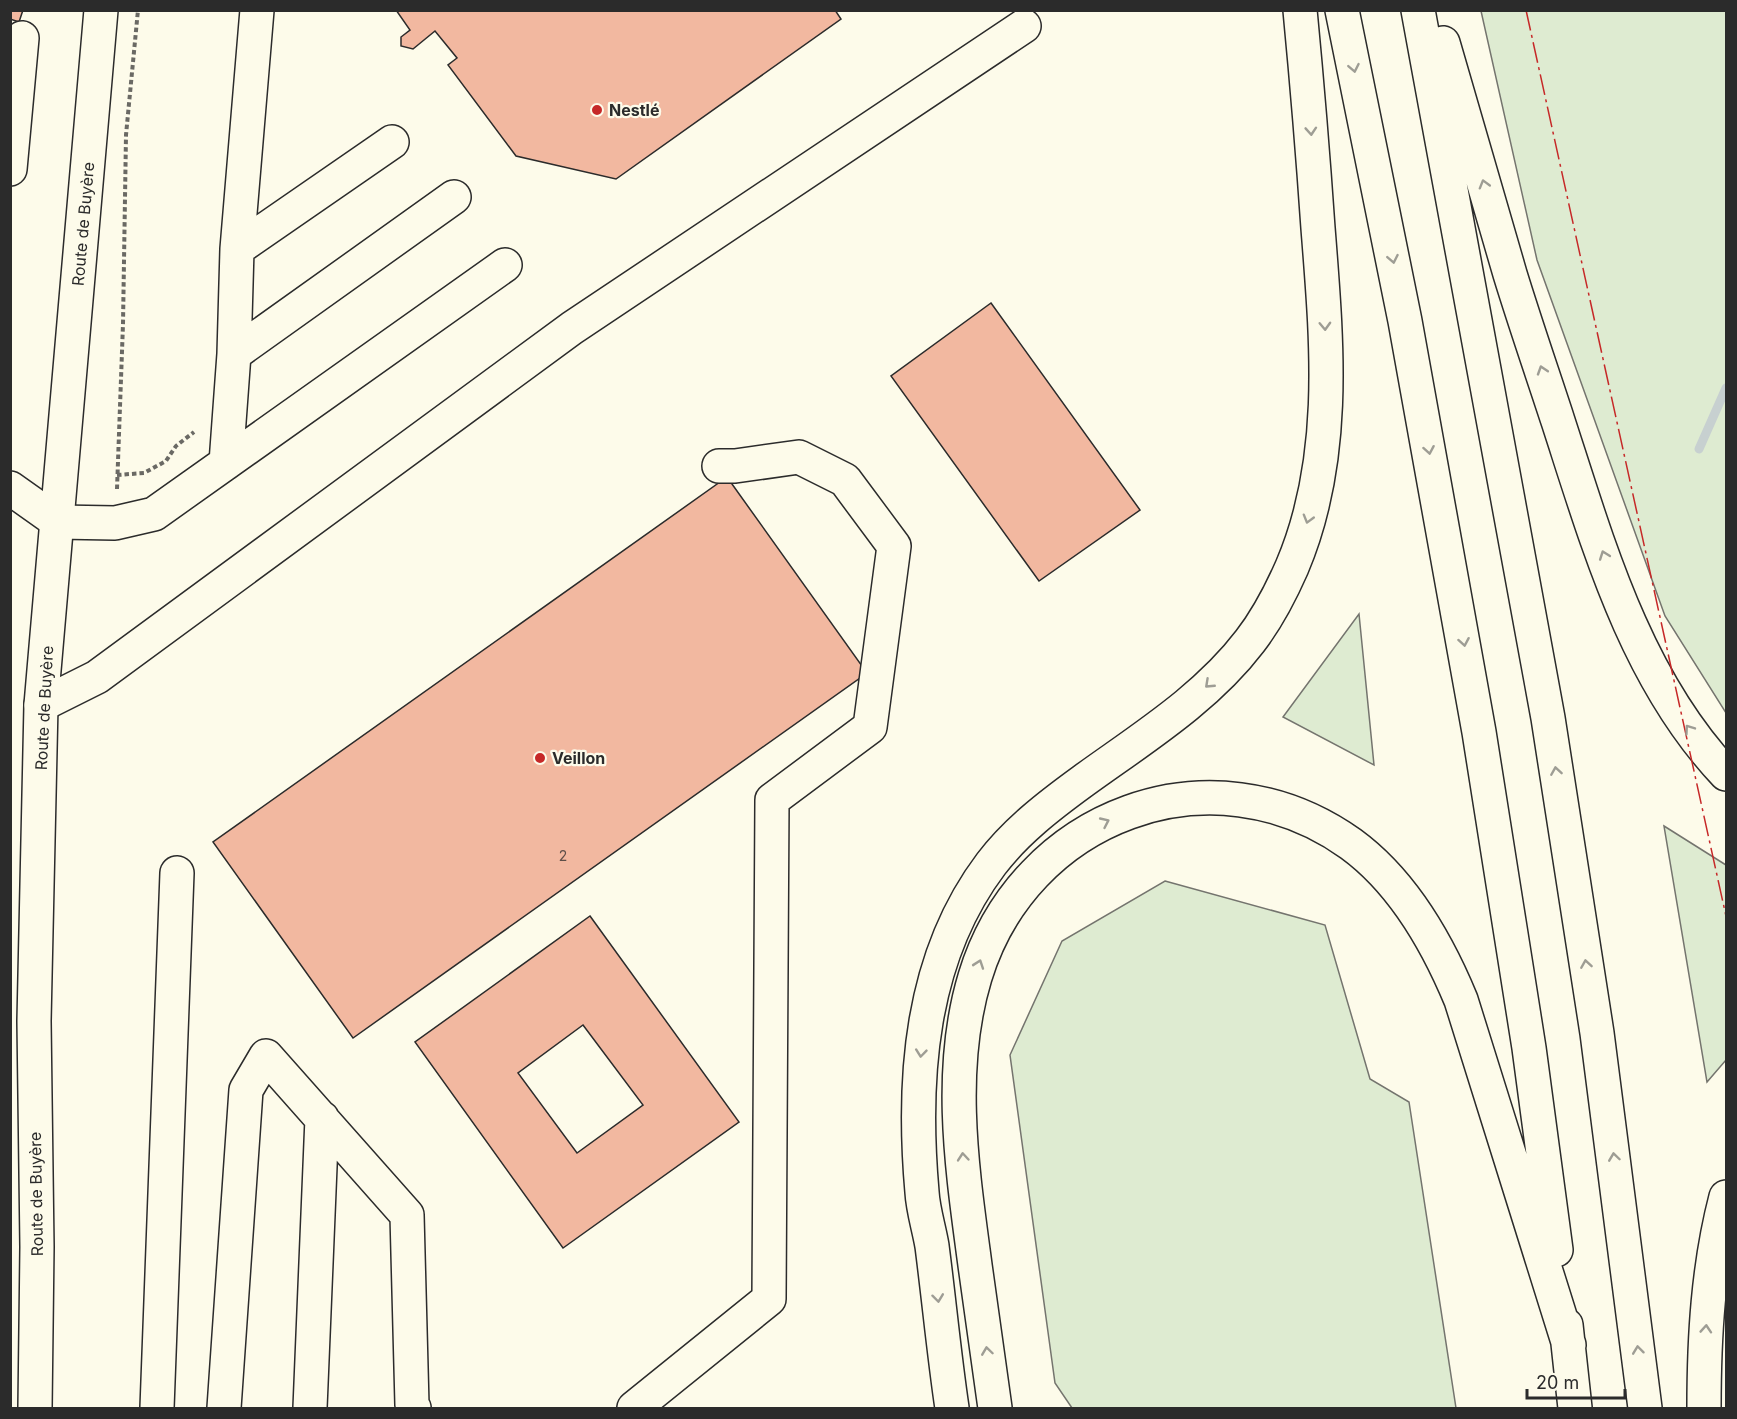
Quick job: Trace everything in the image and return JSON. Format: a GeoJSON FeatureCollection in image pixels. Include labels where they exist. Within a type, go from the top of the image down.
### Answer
{"type":"FeatureCollection","features":[{"type":"Feature","properties":{"kind":"main road","name":"Route de Buyère"},"geometry":{"type":"LineString","coordinates":[[35,1408],[37,1246],[34,1021],[41,705],[101,10]]}},
{"type":"Feature","properties":{"kind":"main road"},"geometry":{"type":"LineString","coordinates":[[226,463],[234,354],[237,249],[257,10]]}},
{"type":"Feature","properties":{"kind":"main road"},"geometry":{"type":"LineString","coordinates":[[952,1408],[931,1240],[922,1197],[918,1111],[920,1062],[930,995],[948,941],[974,889],[1009,843],[1052,804],[1188,703],[1230,664],[1250,641],[1280,592],[1303,539],[1311,511],[1325,425],[1327,368],[1325,310],[1300,10]]}},
{"type":"Feature","properties":{"kind":"main road"},"geometry":{"type":"LineString","coordinates":[[1342,10],[1405,321],[1479,732],[1529,1048],[1569,1345],[1575,1408]]}},
{"type":"Feature","properties":{"kind":"main road"},"geometry":{"type":"LineString","coordinates":[[1418,10],[1524,581],[1555,763],[1598,1044],[1645,1408]]}},
{"type":"Feature","properties":{"kind":"main road"},"geometry":{"type":"LineString","coordinates":[[1433,10],[1510,274],[1574,470],[1620,597],[1651,668],[1670,702],[1706,752],[1726,774]]}},
{"type":"Feature","properties":{"kind":"main road"},"geometry":{"type":"LineString","coordinates":[[41,705],[97,677],[572,328],[1024,26]]}},
{"type":"Feature","properties":{"kind":"main road"},"geometry":{"type":"LineString","coordinates":[[10,169],[22,38]]}},
{"type":"Feature","properties":{"kind":"main road"},"geometry":{"type":"LineString","coordinates":[[237,249],[392,142]]}},
{"type":"Feature","properties":{"kind":"main road"},"geometry":{"type":"LineString","coordinates":[[234,354],[454,197]]}},
{"type":"Feature","properties":{"kind":"main road"},"geometry":{"type":"LineString","coordinates":[[10,488],[58,522],[115,523],[154,514],[505,265]]}},
{"type":"Feature","properties":{"kind":"main road"},"geometry":{"type":"LineString","coordinates":[[634,1408],[769,1299],[772,800],[870,727],[894,546],[845,480],[799,457],[719,466]]}},
{"type":"Feature","properties":{"kind":"main road"},"geometry":{"type":"LineString","coordinates":[[995,1408],[966,1200],[959,1119],[963,1027],[983,952],[1008,906],[1033,875],[1057,852],[1100,824],[1126,813],[1160,803],[1196,799],[1232,799],[1263,804],[1295,814],[1325,828],[1352,845],[1375,865],[1392,882],[1423,924],[1450,973],[1461,1000],[1569,1345]]}},
{"type":"Feature","properties":{"kind":"main road"},"geometry":{"type":"LineString","coordinates":[[157,1408],[177,873]]}},
{"type":"Feature","properties":{"kind":"main road"},"geometry":{"type":"LineString","coordinates":[[224,1408],[246,1090],[266,1056],[407,1215],[419,1408]]}},
{"type":"Feature","properties":{"kind":"main road"},"geometry":{"type":"LineString","coordinates":[[310,1408],[322,1118]]}},
{"type":"Feature","properties":{"kind":"main road"},"geometry":{"type":"LineString","coordinates":[[1704,1408],[1710,1278],[1718,1228],[1726,1197]]}},
{"type":"Feature","properties":{"kind":"path"},"geometry":{"type":"LineString","coordinates":[[117,498],[126,135],[138,10]]}},
{"type":"Feature","properties":{"kind":"green space"},"geometry":{"type":"Polygon","coordinates":[[[1481,11],[1726,11],[1726,713],[1665,616],[1537,260],[1481,11]]]}},
{"type":"Feature","properties":{"kind":"green space"},"geometry":{"type":"Polygon","coordinates":[[[1359,614],[1374,765],[1283,717],[1359,614]]]}},
{"type":"Feature","properties":{"kind":"green space"},"geometry":{"type":"Polygon","coordinates":[[[1664,826],[1726,865],[1726,1060],[1707,1082],[1664,826]]]}},
{"type":"Feature","properties":{"kind":"green space"},"geometry":{"type":"Polygon","coordinates":[[[1165,881],[1325,925],[1370,1079],[1409,1102],[1456,1408],[1072,1408],[1055,1383],[1010,1055],[1062,941],[1165,881]]]}},
{"type":"Feature","properties":{"kind":"building"},"geometry":{"type":"Polygon","coordinates":[[[10,10],[23,10],[19,22],[10,19],[10,10]]]}},
{"type":"Feature","properties":{"kind":"building","name":"Nestlé"},"geometry":{"type":"Polygon","coordinates":[[[396,10],[835,10],[841,19],[616,179],[516,156],[448,65],[457,58],[435,31],[413,49],[401,46],[401,37],[410,30],[396,10]]]}},
{"type":"Feature","properties":{"kind":"building"},"geometry":{"type":"Polygon","coordinates":[[[991,303],[1140,510],[1039,581],[891,376],[991,303]]]}},
{"type":"Feature","properties":{"kind":"building","name":"Veillon"},"geometry":{"type":"Polygon","coordinates":[[[727,477],[867,673],[353,1038],[213,842],[727,477]]]}},
{"type":"Feature","properties":{"kind":"building"},"geometry":{"type":"Polygon","coordinates":[[[590,916],[739,1122],[563,1248],[415,1042],[590,916]],[[583,1025],[518,1073],[577,1153],[643,1105],[583,1025]]]}},
{"type":"Feature","properties":{"kind":"waterway"},"geometry":{"type":"LineString","coordinates":[[1699,449],[1726,388]]}},
{"type":"Feature","properties":{"kind":"power"},"geometry":{"type":"LineString","coordinates":[[1526,10],[1726,916]]}},
{"type":"Feature","properties":{"kind":"place","name":"Nestlé"},"geometry":{"type":"Point","coordinates":[597,110]}},
{"type":"Feature","properties":{"kind":"place","name":"Veillon"},"geometry":{"type":"Point","coordinates":[540,758]}}]}
